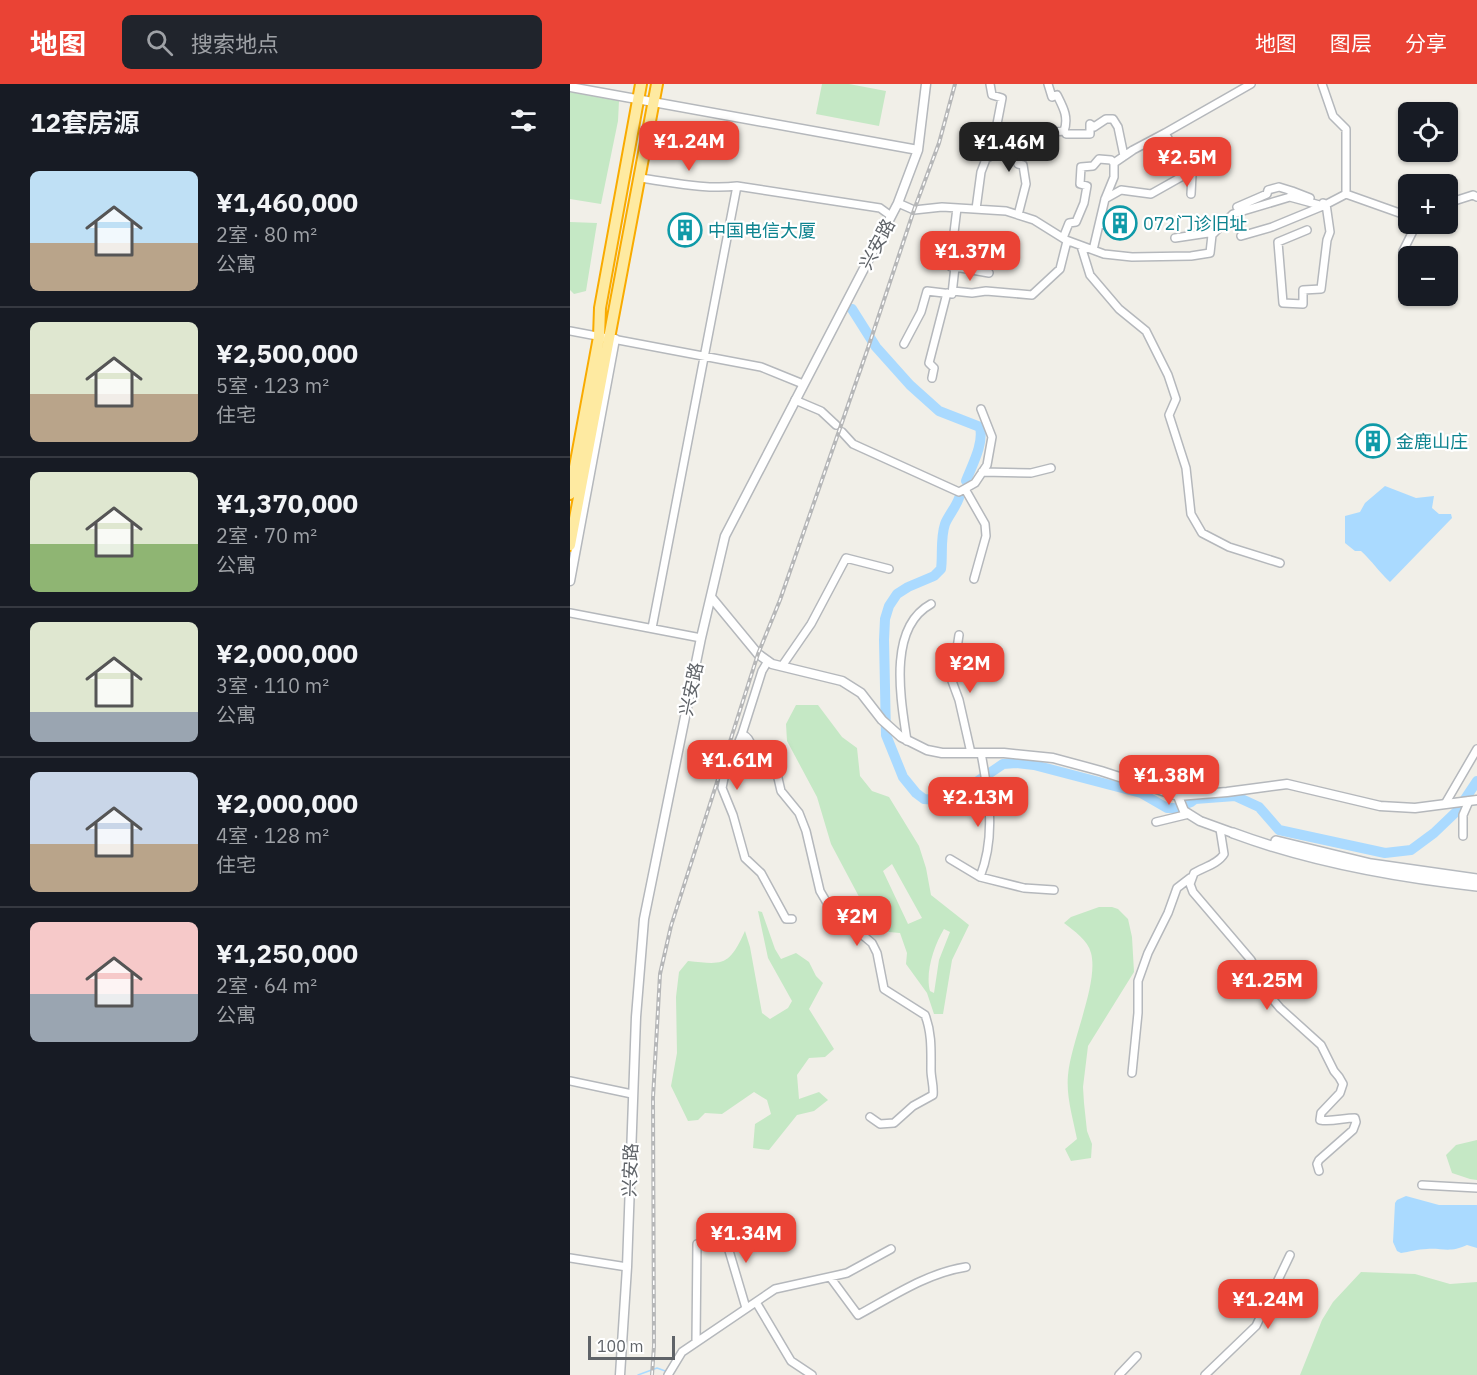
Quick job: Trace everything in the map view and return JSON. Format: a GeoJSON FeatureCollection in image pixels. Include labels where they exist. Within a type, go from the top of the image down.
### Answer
{"type":"FeatureCollection","features":[{"type":"Feature","properties":{"kind":"highway"},"geometry":{"type":"LineString","coordinates":[[570,545],[608,338],[600,308],[640,84]]}},
{"type":"Feature","properties":{"kind":"highway"},"geometry":{"type":"LineString","coordinates":[[570,494],[615,312],[657,84]]}},
{"type":"Feature","properties":{"kind":"main road"},"geometry":{"type":"LineString","coordinates":[[1233,833],[1249,834],[1371,864],[1477,879]]}},
{"type":"Feature","properties":{"kind":"main road"},"geometry":{"type":"LineString","coordinates":[[1233,833],[1311,858],[1438,882],[1477,886]]}},
{"type":"Feature","properties":{"kind":"street","name":"兴安路"},"geometry":{"type":"LineString","coordinates":[[620,1372],[627,1267],[636,1017],[644,919],[701,638],[725,536],[898,203],[918,150],[926,84]]}},
{"type":"Feature","properties":{"kind":"street"},"geometry":{"type":"LineString","coordinates":[[990,84],[992,95],[1002,98],[997,124],[1003,135]]}},
{"type":"Feature","properties":{"kind":"street"},"geometry":{"type":"LineString","coordinates":[[1048,84],[1052,96],[1056,95],[1065,111],[1067,123],[1064,130]]}},
{"type":"Feature","properties":{"kind":"street"},"geometry":{"type":"LineString","coordinates":[[1114,163],[1251,84]]}},
{"type":"Feature","properties":{"kind":"street"},"geometry":{"type":"LineString","coordinates":[[1322,84],[1333,116],[1346,129],[1346,194]]}},
{"type":"Feature","properties":{"kind":"street"},"geometry":{"type":"LineString","coordinates":[[570,87],[637,101],[654,102],[918,150]]}},
{"type":"Feature","properties":{"kind":"street"},"geometry":{"type":"LineString","coordinates":[[1064,130],[1066,134],[1090,134],[1090,124],[1094,127],[1106,119],[1113,119],[1118,127],[1124,156]]}},
{"type":"Feature","properties":{"kind":"street"},"geometry":{"type":"LineString","coordinates":[[976,209],[981,172],[986,159],[995,153],[998,141],[1003,135],[1023,134],[1029,138],[1064,130]]}},
{"type":"Feature","properties":{"kind":"street"},"geometry":{"type":"LineString","coordinates":[[1018,215],[1026,184],[1023,165],[1018,164],[1023,134]]}},
{"type":"Feature","properties":{"kind":"street"},"geometry":{"type":"LineString","coordinates":[[1165,134],[1188,173],[1192,175],[1191,194]]}},
{"type":"Feature","properties":{"kind":"street"},"geometry":{"type":"LineString","coordinates":[[904,344],[921,312],[927,291],[972,293],[986,291],[1032,295],[1060,269],[1069,223],[1076,222],[1088,186],[1080,184],[1081,167],[1093,166],[1099,159],[1111,160],[1114,163]]}},
{"type":"Feature","properties":{"kind":"street"},"geometry":{"type":"LineString","coordinates":[[1105,199],[1121,190],[1151,194],[1206,163],[1218,162]]}},
{"type":"Feature","properties":{"kind":"street"},"geometry":{"type":"LineString","coordinates":[[1093,250],[1101,224],[1105,199],[1114,177],[1114,163]]}},
{"type":"Feature","properties":{"kind":"street"},"geometry":{"type":"LineString","coordinates":[[640,178],[726,188],[737,186],[880,208],[891,216]]}},
{"type":"Feature","properties":{"kind":"street"},"geometry":{"type":"LineString","coordinates":[[652,628],[737,186]]}},
{"type":"Feature","properties":{"kind":"street"},"geometry":{"type":"LineString","coordinates":[[1237,207],[1267,195],[1268,190],[1279,187],[1291,194],[1324,205]]}},
{"type":"Feature","properties":{"kind":"street"},"geometry":{"type":"LineString","coordinates":[[898,203],[914,210],[942,207],[1006,211],[1034,220],[1081,246],[1115,256],[1191,256],[1210,253],[1212,235],[1233,213],[1291,194]]}},
{"type":"Feature","properties":{"kind":"street"},"geometry":{"type":"LineString","coordinates":[[1241,236],[1272,227],[1346,194],[1398,212]]}},
{"type":"Feature","properties":{"kind":"street"},"geometry":{"type":"LineString","coordinates":[[1458,199],[1473,195],[1477,197]]}},
{"type":"Feature","properties":{"kind":"street"},"geometry":{"type":"LineString","coordinates":[[1307,230],[1278,242],[1283,303],[1303,304],[1303,290],[1321,289],[1330,232],[1324,205]]}},
{"type":"Feature","properties":{"kind":"street"},"geometry":{"type":"LineString","coordinates":[[957,208],[951,267],[989,273]]}},
{"type":"Feature","properties":{"kind":"street"},"geometry":{"type":"LineString","coordinates":[[1101,224],[1112,226]]}},
{"type":"Feature","properties":{"kind":"street"},"geometry":{"type":"LineString","coordinates":[[1175,238],[1215,232]]}},
{"type":"Feature","properties":{"kind":"street"},"geometry":{"type":"LineString","coordinates":[[1081,246],[1090,275],[1119,309],[1146,331],[1168,375],[1176,399],[1169,415],[1186,468],[1191,514],[1202,533],[1229,548],[1280,562]]}},
{"type":"Feature","properties":{"kind":"street"},"geometry":{"type":"LineString","coordinates":[[932,378],[934,368],[929,363],[956,267]]}},
{"type":"Feature","properties":{"kind":"street"},"geometry":{"type":"LineString","coordinates":[[570,331],[761,367],[803,384]]}},
{"type":"Feature","properties":{"kind":"street"},"geometry":{"type":"LineString","coordinates":[[570,581],[608,338]]}},
{"type":"Feature","properties":{"kind":"street"},"geometry":{"type":"LineString","coordinates":[[795,400],[822,411],[836,425]]}},
{"type":"Feature","properties":{"kind":"street"},"geometry":{"type":"LineString","coordinates":[[842,432],[853,444],[959,492],[975,483],[987,465],[992,436],[981,409]]}},
{"type":"Feature","properties":{"kind":"street"},"geometry":{"type":"LineString","coordinates":[[982,472],[1031,473],[1051,468]]}},
{"type":"Feature","properties":{"kind":"street"},"geometry":{"type":"LineString","coordinates":[[965,489],[985,524],[986,536],[974,579]]}},
{"type":"Feature","properties":{"kind":"street"},"geometry":{"type":"LineString","coordinates":[[782,666],[811,624],[846,558],[889,569]]}},
{"type":"Feature","properties":{"kind":"street"},"geometry":{"type":"LineString","coordinates":[[711,597],[758,654],[782,666],[842,681],[861,693],[885,721],[907,741],[934,752],[1053,758],[1183,806],[1200,821],[1233,833]]}},
{"type":"Feature","properties":{"kind":"street"},"geometry":{"type":"LineString","coordinates":[[907,741],[900,682],[901,655],[906,631],[913,618],[921,609],[930,604]]}},
{"type":"Feature","properties":{"kind":"street"},"geometry":{"type":"LineString","coordinates":[[570,613],[701,638]]}},
{"type":"Feature","properties":{"kind":"street"},"geometry":{"type":"LineString","coordinates":[[959,635],[952,681],[959,700],[971,753]]}},
{"type":"Feature","properties":{"kind":"street"},"geometry":{"type":"LineString","coordinates":[[768,661],[762,671],[722,788],[733,815],[745,858],[761,873],[786,919],[792,919]]}},
{"type":"Feature","properties":{"kind":"street"},"geometry":{"type":"LineString","coordinates":[[742,734],[752,743],[748,768]]}},
{"type":"Feature","properties":{"kind":"street"},"geometry":{"type":"LineString","coordinates":[[1445,804],[1477,749]]}},
{"type":"Feature","properties":{"kind":"street"},"geometry":{"type":"LineString","coordinates":[[772,752],[781,791],[799,813],[806,831],[824,901],[872,944],[877,953],[884,988],[925,1015],[928,1021],[933,1095],[913,1106],[894,1123],[880,1124],[870,1117]]}},
{"type":"Feature","properties":{"kind":"street"},"geometry":{"type":"LineString","coordinates":[[980,878],[986,861],[992,820],[981,753]]}},
{"type":"Feature","properties":{"kind":"street"},"geometry":{"type":"LineString","coordinates":[[1156,822],[1183,806],[1227,792],[1287,784],[1380,807],[1415,808],[1468,801]]}},
{"type":"Feature","properties":{"kind":"street"},"geometry":{"type":"LineString","coordinates":[[1463,836],[1462,815],[1468,801]]}},
{"type":"Feature","properties":{"kind":"street"},"geometry":{"type":"LineString","coordinates":[[1132,1073],[1138,1013],[1138,981],[1177,888],[1190,879],[1194,873],[1221,859],[1224,854],[1220,829]]}},
{"type":"Feature","properties":{"kind":"street"},"geometry":{"type":"LineString","coordinates":[[950,859],[980,878],[1024,888],[1054,890]]}},
{"type":"Feature","properties":{"kind":"street"},"geometry":{"type":"LineString","coordinates":[[1190,879],[1193,892],[1251,960],[1269,995],[1321,1045],[1342,1084],[1340,1093],[1321,1113],[1320,1120],[1354,1118],[1355,1127],[1319,1160],[1317,1164],[1319,1171]]}},
{"type":"Feature","properties":{"kind":"street"},"geometry":{"type":"LineString","coordinates":[[570,1081],[632,1094]]}},
{"type":"Feature","properties":{"kind":"street"},"geometry":{"type":"LineString","coordinates":[[1422,1185],[1477,1188]]}},
{"type":"Feature","properties":{"kind":"street"},"geometry":{"type":"LineString","coordinates":[[722,1227],[746,1308]]}},
{"type":"Feature","properties":{"kind":"street"},"geometry":{"type":"LineString","coordinates":[[696,1342],[697,1244]]}},
{"type":"Feature","properties":{"kind":"street"},"geometry":{"type":"LineString","coordinates":[[669,1372],[682,1352],[775,1289],[847,1273],[891,1249]]}},
{"type":"Feature","properties":{"kind":"street"},"geometry":{"type":"LineString","coordinates":[[1206,1375],[1256,1326],[1290,1255]]}},
{"type":"Feature","properties":{"kind":"street"},"geometry":{"type":"LineString","coordinates":[[570,1258],[627,1267]]}},
{"type":"Feature","properties":{"kind":"street"},"geometry":{"type":"LineString","coordinates":[[830,1277],[858,1315],[923,1280],[947,1270],[966,1267]]}},
{"type":"Feature","properties":{"kind":"street"},"geometry":{"type":"LineString","coordinates":[[756,1302],[791,1361],[812,1375]]}},
{"type":"Feature","properties":{"kind":"street"},"geometry":{"type":"LineString","coordinates":[[1119,1375],[1137,1356]]}},
{"type":"Feature","properties":{"kind":"green space"},"geometry":{"type":"Polygon","coordinates":[[[822,84],[849,84],[886,91],[879,126],[816,114],[822,84]]]}},
{"type":"Feature","properties":{"kind":"green space"},"geometry":{"type":"Polygon","coordinates":[[[570,92],[619,101],[618,121],[601,204],[570,199],[570,92]]]}},
{"type":"Feature","properties":{"kind":"green space"},"geometry":{"type":"Polygon","coordinates":[[[570,222],[597,223],[586,291],[574,294],[570,290],[570,222]]]}},
{"type":"Feature","properties":{"kind":"green space"},"geometry":{"type":"Polygon","coordinates":[[[796,705],[818,705],[842,737],[857,748],[860,776],[872,791],[889,797],[919,846],[931,895],[969,925],[952,960],[943,1014],[934,1014],[927,993],[906,964],[907,953],[900,933],[889,932],[878,925],[865,908],[831,844],[817,797],[787,741],[786,724],[796,705]],[[892,864],[883,871],[908,924],[922,918],[892,864]],[[944,929],[934,951],[930,968],[930,991],[934,993],[939,960],[950,932],[944,929]]]}},
{"type":"Feature","properties":{"kind":"green space"},"geometry":{"type":"Polygon","coordinates":[[[1099,907],[1118,909],[1128,919],[1132,937],[1134,972],[1088,1046],[1083,1087],[1087,1131],[1092,1144],[1091,1158],[1071,1161],[1065,1149],[1077,1139],[1069,1099],[1068,1075],[1088,996],[1092,965],[1091,953],[1087,944],[1064,923],[1071,917],[1099,907]]]}},
{"type":"Feature","properties":{"kind":"green space"},"geometry":{"type":"Polygon","coordinates":[[[758,911],[762,912],[775,949],[781,959],[796,953],[809,962],[816,976],[823,983],[809,1009],[834,1049],[825,1057],[809,1058],[797,1075],[799,1099],[819,1092],[828,1100],[814,1111],[797,1115],[769,1150],[753,1148],[755,1124],[771,1114],[767,1100],[754,1092],[722,1114],[705,1113],[698,1120],[688,1121],[671,1086],[677,1053],[676,997],[679,972],[688,961],[710,963],[724,961],[734,951],[745,931],[762,1013],[770,1019],[788,1008],[792,1001],[768,958],[758,911]]]}},
{"type":"Feature","properties":{"kind":"green space"},"geometry":{"type":"Polygon","coordinates":[[[1477,1140],[1477,1180],[1452,1173],[1446,1155],[1456,1145],[1477,1140]]]}},
{"type":"Feature","properties":{"kind":"green space"},"geometry":{"type":"Polygon","coordinates":[[[1361,1272],[1415,1274],[1450,1284],[1477,1282],[1477,1375],[1300,1375],[1322,1320],[1333,1302],[1361,1272]]]}},
{"type":"Feature","properties":{"kind":"water"},"geometry":{"type":"Polygon","coordinates":[[[1385,486],[1416,498],[1434,496],[1432,508],[1439,514],[1451,514],[1452,518],[1390,582],[1361,551],[1355,551],[1345,543],[1345,516],[1360,512],[1365,503],[1385,486]]]}},
{"type":"Feature","properties":{"kind":"water"},"geometry":{"type":"Polygon","coordinates":[[[1406,1196],[1439,1205],[1477,1205],[1477,1248],[1467,1245],[1451,1250],[1424,1249],[1401,1253],[1397,1251],[1393,1242],[1395,1203],[1406,1196]]]}},
{"type":"Feature","properties":{"kind":"waterway"},"geometry":{"type":"LineString","coordinates":[[852,309],[876,347],[910,385],[939,411],[980,427],[979,447],[966,481]]}},
{"type":"Feature","properties":{"kind":"waterway"},"geometry":{"type":"LineString","coordinates":[[959,498],[943,530],[941,569],[934,576],[897,594],[889,606],[885,619],[886,735],[903,777],[924,799],[938,800],[972,785],[1003,764],[1034,765],[1141,793],[1167,808],[1175,808],[1195,799],[1235,796],[1259,807],[1279,830],[1385,853],[1411,850],[1434,833],[1457,811],[1477,781]]}},
{"type":"Feature","properties":{"kind":"waterway"},"geometry":{"type":"LineString","coordinates":[[638,1375],[657,1368],[668,1372]]}},
{"type":"Feature","properties":{"kind":"railway"},"geometry":{"type":"LineString","coordinates":[[652,1375],[654,1346],[653,1098],[660,974],[671,926],[758,654],[780,600],[939,143],[955,84]]}},
{"type":"Feature","properties":{"kind":"place","name":"072门诊旧址"},"geometry":{"type":"Point","coordinates":[1120,223]}},
{"type":"Feature","properties":{"kind":"place","name":"中国电信大厦"},"geometry":{"type":"Point","coordinates":[685,230]}},
{"type":"Feature","properties":{"kind":"place","name":"金鹿山庄"},"geometry":{"type":"Point","coordinates":[1373,441]}}]}
